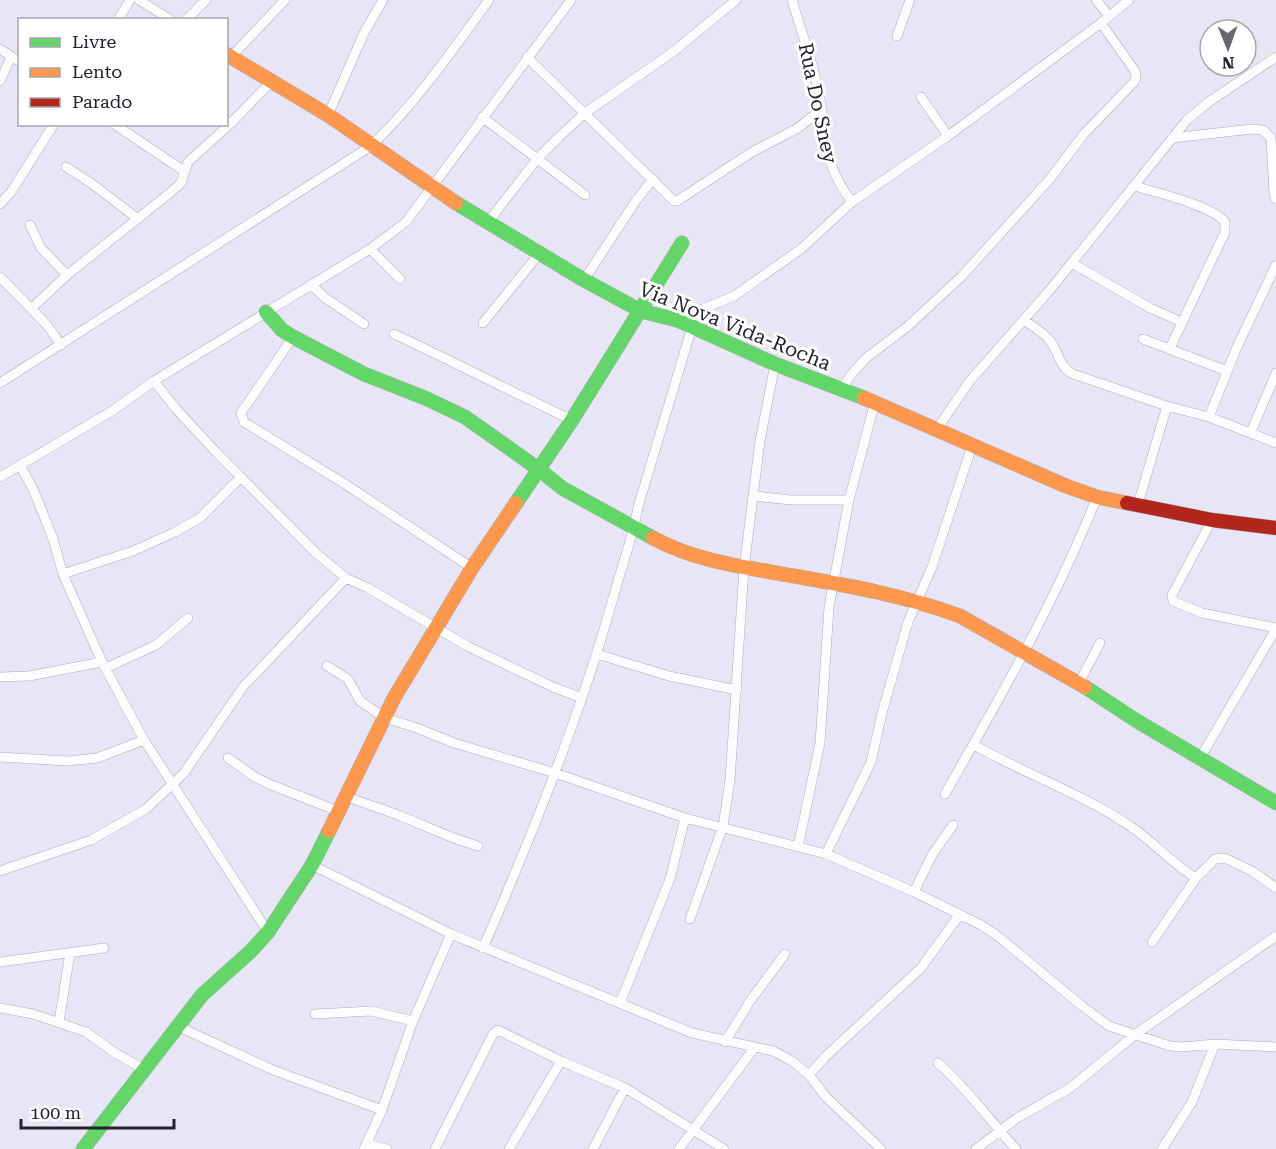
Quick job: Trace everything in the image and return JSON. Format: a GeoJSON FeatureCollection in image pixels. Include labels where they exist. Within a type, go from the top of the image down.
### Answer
{"type":"FeatureCollection","features":[{"type":"Feature","properties":{"kind":"street"},"geometry":{"type":"LineString","coordinates":[[119,18],[130,0]]}},
{"type":"Feature","properties":{"kind":"street"},"geometry":{"type":"LineString","coordinates":[[139,0],[168,18]]}},
{"type":"Feature","properties":{"kind":"street"},"geometry":{"type":"LineString","coordinates":[[188,18],[206,0]]}},
{"type":"Feature","properties":{"kind":"street"},"geometry":{"type":"LineString","coordinates":[[229,55],[285,0]]}},
{"type":"Feature","properties":{"kind":"street"},"geometry":{"type":"LineString","coordinates":[[328,116],[364,33],[383,0]]}},
{"type":"Feature","properties":{"kind":"street"},"geometry":{"type":"LineString","coordinates":[[0,383],[371,146],[415,100],[489,0]]}},
{"type":"Feature","properties":{"kind":"street"},"geometry":{"type":"LineString","coordinates":[[0,477],[112,411],[154,381],[370,249],[406,222],[570,0]]}},
{"type":"Feature","properties":{"kind":"street"},"geometry":{"type":"LineString","coordinates":[[488,222],[537,159],[585,113],[652,69],[709,25],[736,0]]}},
{"type":"Feature","properties":{"kind":"street","name":"Rua Do Sney"},"geometry":{"type":"LineString","coordinates":[[792,0],[819,92],[825,144],[833,173],[852,202]]}},
{"type":"Feature","properties":{"kind":"street"},"geometry":{"type":"LineString","coordinates":[[897,36],[910,0]]}},
{"type":"Feature","properties":{"kind":"street"},"geometry":{"type":"LineString","coordinates":[[1096,0],[1109,16]]}},
{"type":"Feature","properties":{"kind":"street"},"geometry":{"type":"LineString","coordinates":[[677,320],[734,296],[801,249],[852,202],[948,136],[1129,0]]}},
{"type":"Feature","properties":{"kind":"street"},"geometry":{"type":"LineString","coordinates":[[842,390],[850,376],[866,358],[907,327],[961,277],[1049,180],[1084,134],[1134,82],[1135,71],[1101,23]]}},
{"type":"Feature","properties":{"kind":"street"},"geometry":{"type":"LineString","coordinates":[[0,49],[15,59],[0,81]]}},
{"type":"Feature","properties":{"kind":"street","name":"Via Nova Vida-Rocha"},"geometry":{"type":"LineString","coordinates":[[229,55],[328,116],[432,187],[539,254],[641,311],[677,320],[775,364],[875,402],[1044,478],[1097,497],[1212,520],[1276,528]]}},
{"type":"Feature","properties":{"kind":"street"},"geometry":{"type":"LineString","coordinates":[[527,57],[674,201],[752,152],[798,128],[822,109]]}},
{"type":"Feature","properties":{"kind":"street"},"geometry":{"type":"LineString","coordinates":[[937,429],[969,382],[1072,263],[1187,120],[1210,100],[1276,57]]}},
{"type":"Feature","properties":{"kind":"street"},"geometry":{"type":"LineString","coordinates":[[228,126],[271,82]]}},
{"type":"Feature","properties":{"kind":"street"},"geometry":{"type":"LineString","coordinates":[[921,97],[948,136]]}},
{"type":"Feature","properties":{"kind":"street"},"geometry":{"type":"LineString","coordinates":[[482,117],[585,195]]}},
{"type":"Feature","properties":{"kind":"street"},"geometry":{"type":"LineString","coordinates":[[0,204],[11,192],[53,126]]}},
{"type":"Feature","properties":{"kind":"street"},"geometry":{"type":"LineString","coordinates":[[117,126],[184,171]]}},
{"type":"Feature","properties":{"kind":"street"},"geometry":{"type":"LineString","coordinates":[[32,308],[67,275],[181,183],[184,171],[194,156],[228,126]]}},
{"type":"Feature","properties":{"kind":"street"},"geometry":{"type":"LineString","coordinates":[[1173,138],[1252,129],[1268,133],[1272,143],[1276,200]]}},
{"type":"Feature","properties":{"kind":"street"},"geometry":{"type":"LineString","coordinates":[[66,167],[138,219]]}},
{"type":"Feature","properties":{"kind":"street"},"geometry":{"type":"LineString","coordinates":[[584,280],[635,202],[653,179]]}},
{"type":"Feature","properties":{"kind":"street"},"geometry":{"type":"LineString","coordinates":[[1135,186],[1188,202],[1220,216],[1225,222],[1225,232],[1170,348]]}},
{"type":"Feature","properties":{"kind":"street"},"geometry":{"type":"LineString","coordinates":[[30,225],[41,248],[67,275]]}},
{"type":"Feature","properties":{"kind":"street"},"geometry":{"type":"LineString","coordinates":[[83,1149],[142,1069],[202,995],[251,951],[268,932],[312,865],[394,698],[472,568],[540,470],[682,243]]}},
{"type":"Feature","properties":{"kind":"street"},"geometry":{"type":"LineString","coordinates":[[370,249],[400,279]]}},
{"type":"Feature","properties":{"kind":"street"},"geometry":{"type":"LineString","coordinates":[[483,323],[539,254]]}},
{"type":"Feature","properties":{"kind":"street"},"geometry":{"type":"LineString","coordinates":[[1072,263],[1150,308],[1182,322]]}},
{"type":"Feature","properties":{"kind":"street"},"geometry":{"type":"LineString","coordinates":[[1209,417],[1227,370],[1276,265]]}},
{"type":"Feature","properties":{"kind":"street"},"geometry":{"type":"LineString","coordinates":[[0,277],[32,308],[61,345]]}},
{"type":"Feature","properties":{"kind":"street"},"geometry":{"type":"LineString","coordinates":[[0,293],[9,285]]}},
{"type":"Feature","properties":{"kind":"street"},"geometry":{"type":"LineString","coordinates":[[312,285],[324,297],[364,324]]}},
{"type":"Feature","properties":{"kind":"street"},"geometry":{"type":"LineString","coordinates":[[266,312],[282,330],[293,337],[364,374],[465,417],[562,488],[675,550],[696,558],[834,583],[916,601],[960,616],[1079,683],[1232,778],[1275,800]]}},
{"type":"Feature","properties":{"kind":"street"},"geometry":{"type":"LineString","coordinates":[[1024,320],[1047,337],[1066,370],[1167,406],[1209,417],[1276,443]]}},
{"type":"Feature","properties":{"kind":"street"},"geometry":{"type":"LineString","coordinates":[[483,948],[555,773],[597,654],[692,327]]}},
{"type":"Feature","properties":{"kind":"street"},"geometry":{"type":"LineString","coordinates":[[394,334],[572,420]]}},
{"type":"Feature","properties":{"kind":"street"},"geometry":{"type":"LineString","coordinates":[[293,337],[241,413],[244,422],[362,495],[472,568]]}},
{"type":"Feature","properties":{"kind":"street"},"geometry":{"type":"LineString","coordinates":[[1143,339],[1227,370]]}},
{"type":"Feature","properties":{"kind":"street"},"geometry":{"type":"LineString","coordinates":[[690,919],[723,826],[730,780],[744,568],[766,404],[775,364]]}},
{"type":"Feature","properties":{"kind":"street"},"geometry":{"type":"LineString","coordinates":[[1251,432],[1276,373]]}},
{"type":"Feature","properties":{"kind":"street"},"geometry":{"type":"LineString","coordinates":[[154,381],[177,411],[241,477],[316,553],[346,578],[368,588],[469,647],[520,672],[582,698]]}},
{"type":"Feature","properties":{"kind":"street"},"geometry":{"type":"LineString","coordinates":[[798,847],[820,743],[829,607],[849,500],[875,402]]}},
{"type":"Feature","properties":{"kind":"street"},"geometry":{"type":"LineString","coordinates":[[1138,504],[1167,406]]}},
{"type":"Feature","properties":{"kind":"street"},"geometry":{"type":"LineString","coordinates":[[826,854],[871,762],[882,713],[908,622],[932,567],[972,446]]}},
{"type":"Feature","properties":{"kind":"street"},"geometry":{"type":"LineString","coordinates":[[20,465],[33,489],[53,538],[63,574],[104,665],[144,740],[171,784],[268,932]]}},
{"type":"Feature","properties":{"kind":"street"},"geometry":{"type":"LineString","coordinates":[[63,574],[133,551],[200,518],[241,477]]}},
{"type":"Feature","properties":{"kind":"street"},"geometry":{"type":"LineString","coordinates":[[754,496],[791,501],[849,500]]}},
{"type":"Feature","properties":{"kind":"street"},"geometry":{"type":"LineString","coordinates":[[945,794],[974,745],[1066,570],[1097,497]]}},
{"type":"Feature","properties":{"kind":"street"},"geometry":{"type":"LineString","coordinates":[[1200,758],[1276,629],[1202,613],[1173,602],[1172,595],[1212,520]]}},
{"type":"Feature","properties":{"kind":"street"},"geometry":{"type":"LineString","coordinates":[[0,871],[91,840],[146,809],[183,773],[243,687],[346,578]]}},
{"type":"Feature","properties":{"kind":"street"},"geometry":{"type":"LineString","coordinates":[[0,677],[29,676],[104,665],[156,645],[188,618]]}},
{"type":"Feature","properties":{"kind":"street"},"geometry":{"type":"LineString","coordinates":[[1079,683],[1100,643]]}},
{"type":"Feature","properties":{"kind":"street"},"geometry":{"type":"LineString","coordinates":[[597,654],[669,676],[737,690]]}},
{"type":"Feature","properties":{"kind":"street"},"geometry":{"type":"LineString","coordinates":[[327,666],[348,679],[360,701],[385,718],[454,743],[555,773],[685,818],[826,854],[914,892],[960,914],[999,937],[1103,1022],[1170,1046],[1215,1044],[1276,1047]]}},
{"type":"Feature","properties":{"kind":"street"},"geometry":{"type":"LineString","coordinates":[[0,757],[68,761],[96,758],[144,740]]}},
{"type":"Feature","properties":{"kind":"street"},"geometry":{"type":"LineString","coordinates":[[974,745],[1002,761],[1088,800],[1131,827],[1196,878]]}},
{"type":"Feature","properties":{"kind":"street"},"geometry":{"type":"LineString","coordinates":[[228,758],[269,784],[338,811]]}},
{"type":"Feature","properties":{"kind":"street"},"geometry":{"type":"LineString","coordinates":[[345,796],[478,846]]}},
{"type":"Feature","properties":{"kind":"street"},"geometry":{"type":"LineString","coordinates":[[620,1003],[670,879],[685,818]]}},
{"type":"Feature","properties":{"kind":"street"},"geometry":{"type":"LineString","coordinates":[[914,892],[929,861],[953,825]]}},
{"type":"Feature","properties":{"kind":"street"},"geometry":{"type":"LineString","coordinates":[[1152,942],[1196,878],[1215,859],[1225,858],[1252,871],[1276,888]]}},
{"type":"Feature","properties":{"kind":"street"},"geometry":{"type":"LineString","coordinates":[[312,865],[451,934],[692,1033],[773,1051],[792,1061],[809,1075],[826,1097],[881,1149]]}},
{"type":"Feature","properties":{"kind":"street"},"geometry":{"type":"LineString","coordinates":[[809,1075],[825,1057],[921,968],[960,914]]}},
{"type":"Feature","properties":{"kind":"street"},"geometry":{"type":"LineString","coordinates":[[387,1149],[365,1147],[382,1110],[413,1021],[451,934]]}},
{"type":"Feature","properties":{"kind":"street"},"geometry":{"type":"LineString","coordinates":[[976,1149],[1017,1118],[1070,1088],[1136,1034],[1221,972],[1276,936]]}},
{"type":"Feature","properties":{"kind":"street"},"geometry":{"type":"LineString","coordinates":[[0,962],[104,948]]}},
{"type":"Feature","properties":{"kind":"street"},"geometry":{"type":"LineString","coordinates":[[59,1022],[70,953]]}},
{"type":"Feature","properties":{"kind":"street"},"geometry":{"type":"LineString","coordinates":[[725,1042],[750,1001],[785,954]]}},
{"type":"Feature","properties":{"kind":"street"},"geometry":{"type":"LineString","coordinates":[[0,1008],[59,1022],[86,1032],[142,1069]]}},
{"type":"Feature","properties":{"kind":"street"},"geometry":{"type":"LineString","coordinates":[[315,1014],[371,1011],[413,1021]]}},
{"type":"Feature","properties":{"kind":"street"},"geometry":{"type":"LineString","coordinates":[[177,1026],[273,1070],[382,1110]]}},
{"type":"Feature","properties":{"kind":"street"},"geometry":{"type":"LineString","coordinates":[[435,1149],[493,1034],[498,1030],[561,1061],[625,1088],[724,1149]]}},
{"type":"Feature","properties":{"kind":"street"},"geometry":{"type":"LineString","coordinates":[[1162,1149],[1192,1102],[1215,1044]]}},
{"type":"Feature","properties":{"kind":"street"},"geometry":{"type":"LineString","coordinates":[[679,1149],[755,1047]]}},
{"type":"Feature","properties":{"kind":"street"},"geometry":{"type":"LineString","coordinates":[[509,1149],[561,1061]]}},
{"type":"Feature","properties":{"kind":"street"},"geometry":{"type":"LineString","coordinates":[[938,1063],[962,1085],[1017,1149]]}},
{"type":"Feature","properties":{"kind":"street"},"geometry":{"type":"LineString","coordinates":[[593,1149],[625,1088]]}},
{"type":"Feature","properties":{"kind":"traffic: fast"},"geometry":{"type":"LineString","coordinates":[[456,203],[584,280],[641,311],[677,320],[775,364],[864,398]]}},
{"type":"Feature","properties":{"kind":"traffic: fast"},"geometry":{"type":"LineString","coordinates":[[516,503],[572,420],[682,243]]}},
{"type":"Feature","properties":{"kind":"traffic: fast"},"geometry":{"type":"LineString","coordinates":[[266,312],[282,330],[293,337],[364,374],[425,398],[465,417],[562,488],[653,538]]}},
{"type":"Feature","properties":{"kind":"traffic: fast"},"geometry":{"type":"LineString","coordinates":[[1085,687],[1137,721],[1276,803]]}},
{"type":"Feature","properties":{"kind":"traffic: fast"},"geometry":{"type":"LineString","coordinates":[[83,1149],[202,995],[251,951],[268,932],[312,865],[329,831]]}},
{"type":"Feature","properties":{"kind":"traffic: slow"},"geometry":{"type":"LineString","coordinates":[[228,55],[328,115],[456,203]]}},
{"type":"Feature","properties":{"kind":"traffic: slow"},"geometry":{"type":"LineString","coordinates":[[864,398],[1066,486],[1097,497],[1127,503]]}},
{"type":"Feature","properties":{"kind":"traffic: slow"},"geometry":{"type":"LineString","coordinates":[[329,831],[394,698],[472,568],[516,503]]}},
{"type":"Feature","properties":{"kind":"traffic: slow"},"geometry":{"type":"LineString","coordinates":[[653,538],[687,553],[722,563],[857,588],[940,609],[960,616],[1085,687]]}},
{"type":"Feature","properties":{"kind":"traffic: jam"},"geometry":{"type":"LineString","coordinates":[[1127,503],[1212,520],[1276,528]]}}]}
